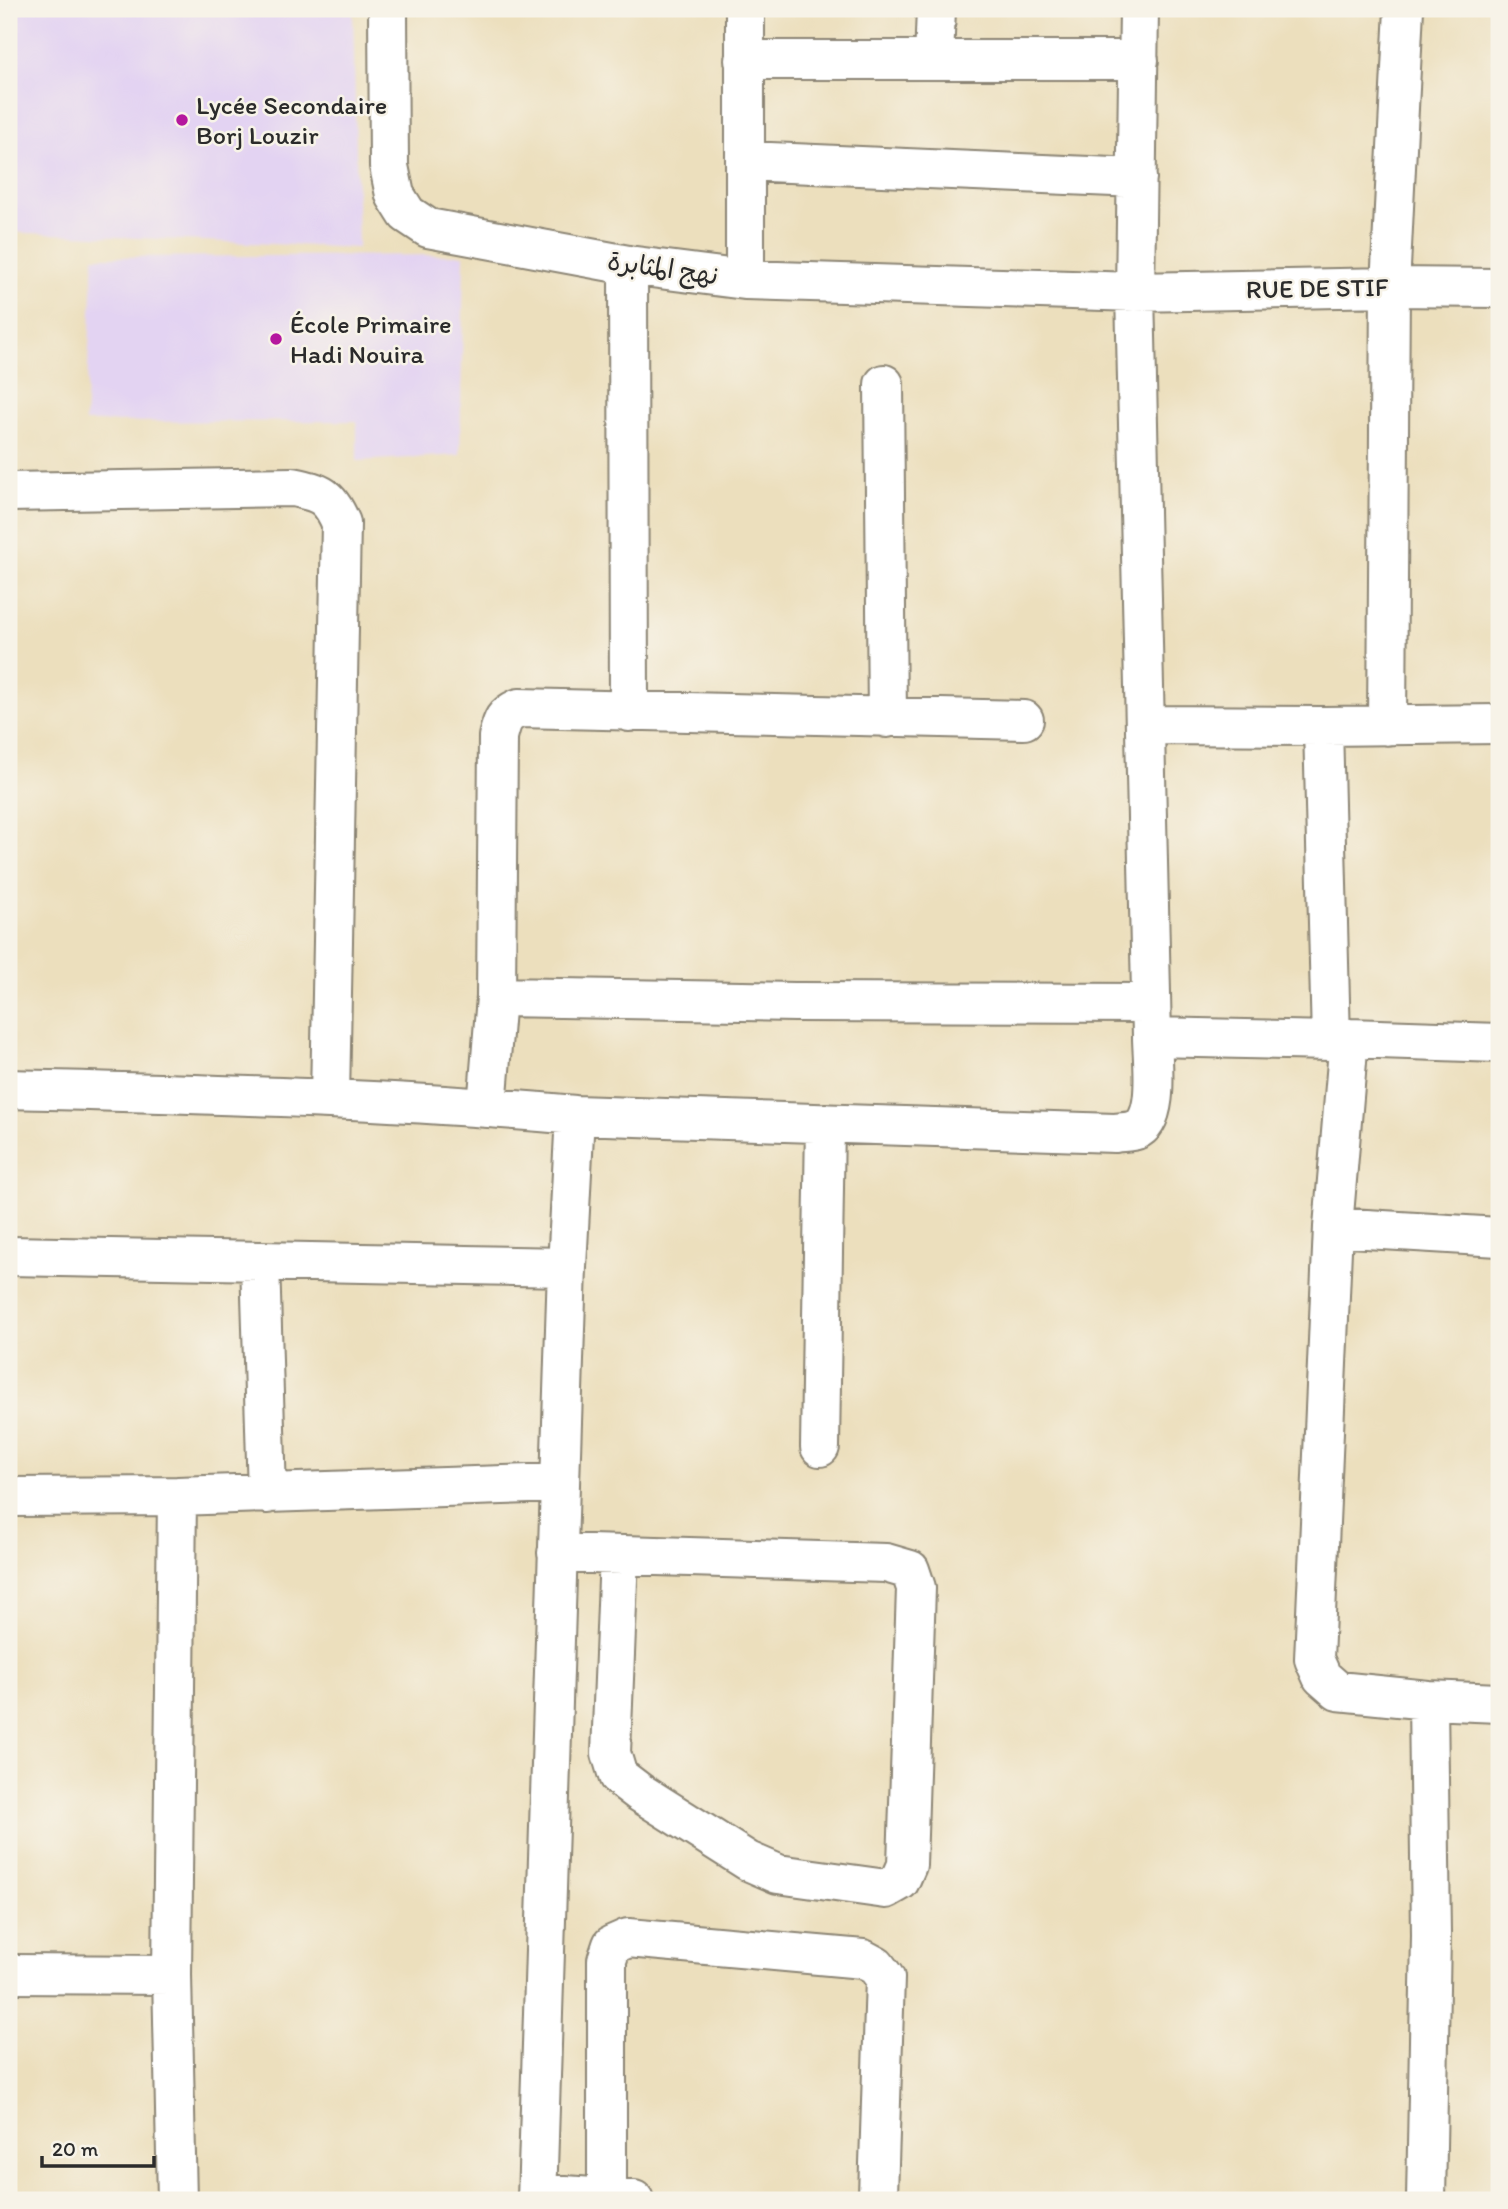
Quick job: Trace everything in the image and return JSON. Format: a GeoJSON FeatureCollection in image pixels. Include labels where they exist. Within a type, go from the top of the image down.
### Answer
{"type":"FeatureCollection","features":[{"type":"Feature","properties":{"kind":"street","name":"نهج المثابرة"},"geometry":{"type":"LineString","coordinates":[[388,9],[389,166],[395,195],[407,215],[428,228],[628,265],[745,280],[1135,292]]}},
{"type":"Feature","properties":{"kind":"street"},"geometry":{"type":"LineString","coordinates":[[745,9],[745,280]]}},
{"type":"Feature","properties":{"kind":"street"},"geometry":{"type":"LineString","coordinates":[[934,60],[936,9]]}},
{"type":"Feature","properties":{"kind":"street"},"geometry":{"type":"LineString","coordinates":[[9,1089],[330,1098],[575,1115],[1115,1133],[1138,1130],[1148,1120],[1153,1105],[1135,292],[1139,9]]}},
{"type":"Feature","properties":{"kind":"street"},"geometry":{"type":"LineString","coordinates":[[1387,726],[1390,287],[1404,9]]}},
{"type":"Feature","properties":{"kind":"street"},"geometry":{"type":"LineString","coordinates":[[744,60],[1139,60]]}},
{"type":"Feature","properties":{"kind":"street"},"geometry":{"type":"LineString","coordinates":[[745,161],[1137,178]]}},
{"type":"Feature","properties":{"kind":"street"},"geometry":{"type":"LineString","coordinates":[[628,265],[629,712]]}},
{"type":"Feature","properties":{"kind":"street","name":"RUE DE STIF"},"geometry":{"type":"LineString","coordinates":[[1135,292],[1390,287],[1499,288]]}},
{"type":"Feature","properties":{"kind":"street"},"geometry":{"type":"LineString","coordinates":[[884,384],[887,718]]}},
{"type":"Feature","properties":{"kind":"street"},"geometry":{"type":"LineString","coordinates":[[9,492],[293,487],[316,492],[333,504],[341,523],[330,1098]]}},
{"type":"Feature","properties":{"kind":"street"},"geometry":{"type":"LineString","coordinates":[[487,1107],[496,997],[498,737],[508,713],[519,708],[1024,720]]}},
{"type":"Feature","properties":{"kind":"street"},"geometry":{"type":"LineString","coordinates":[[1145,725],[1499,724]]}},
{"type":"Feature","properties":{"kind":"street"},"geometry":{"type":"LineString","coordinates":[[1323,726],[1340,1039],[1314,1659],[1322,1677],[1338,1691],[1428,1700],[1499,1703]]}},
{"type":"Feature","properties":{"kind":"street"},"geometry":{"type":"LineString","coordinates":[[496,997],[795,1002],[1151,1020],[1340,1039],[1499,1043]]}},
{"type":"Feature","properties":{"kind":"street"},"geometry":{"type":"LineString","coordinates":[[575,1115],[567,1267],[537,2197],[621,2199],[607,1960],[612,1945],[628,1938],[863,1959],[876,1966],[885,1978],[878,2195],[875,2200]]}},
{"type":"Feature","properties":{"kind":"street"},"geometry":{"type":"LineString","coordinates":[[820,1447],[825,1123]]}},
{"type":"Feature","properties":{"kind":"street"},"geometry":{"type":"LineString","coordinates":[[1334,1227],[1499,1237]]}},
{"type":"Feature","properties":{"kind":"street"},"geometry":{"type":"LineString","coordinates":[[9,1256],[567,1267]]}},
{"type":"Feature","properties":{"kind":"street"},"geometry":{"type":"LineString","coordinates":[[260,1261],[267,1493]]}},
{"type":"Feature","properties":{"kind":"street"},"geometry":{"type":"LineString","coordinates":[[9,1497],[177,1496],[560,1483]]}},
{"type":"Feature","properties":{"kind":"street"},"geometry":{"type":"LineString","coordinates":[[177,1496],[172,1975],[177,2200]]}},
{"type":"Feature","properties":{"kind":"street"},"geometry":{"type":"LineString","coordinates":[[557,1553],[886,1563],[910,1570],[916,1588],[907,1865],[900,1881],[886,1889],[778,1874],[748,1861],[618,1776],[611,1753],[620,1555]]}},
{"type":"Feature","properties":{"kind":"street"},"geometry":{"type":"LineString","coordinates":[[1426,2200],[1431,1935],[1428,1700]]}},
{"type":"Feature","properties":{"kind":"street"},"geometry":{"type":"LineString","coordinates":[[9,1974],[172,1975]]}},
{"type":"Feature","properties":{"kind":"shaded area","name":"Lycée Secondaire Borj Louzir"},"geometry":{"type":"Polygon","coordinates":[[[9,9],[353,9],[358,248],[9,232],[9,9]]]}},
{"type":"Feature","properties":{"kind":"shaded area","name":"École Primaire Hadi Nouira"},"geometry":{"type":"Polygon","coordinates":[[[464,255],[460,455],[357,461],[357,421],[85,422],[94,257],[464,255]]]}},
{"type":"Feature","properties":{"kind":"place","name":"Lycée Secondaire Borj Louzir"},"geometry":{"type":"Point","coordinates":[182,120]}},
{"type":"Feature","properties":{"kind":"place","name":"École Primaire Hadi Nouira"},"geometry":{"type":"Point","coordinates":[276,339]}}]}
